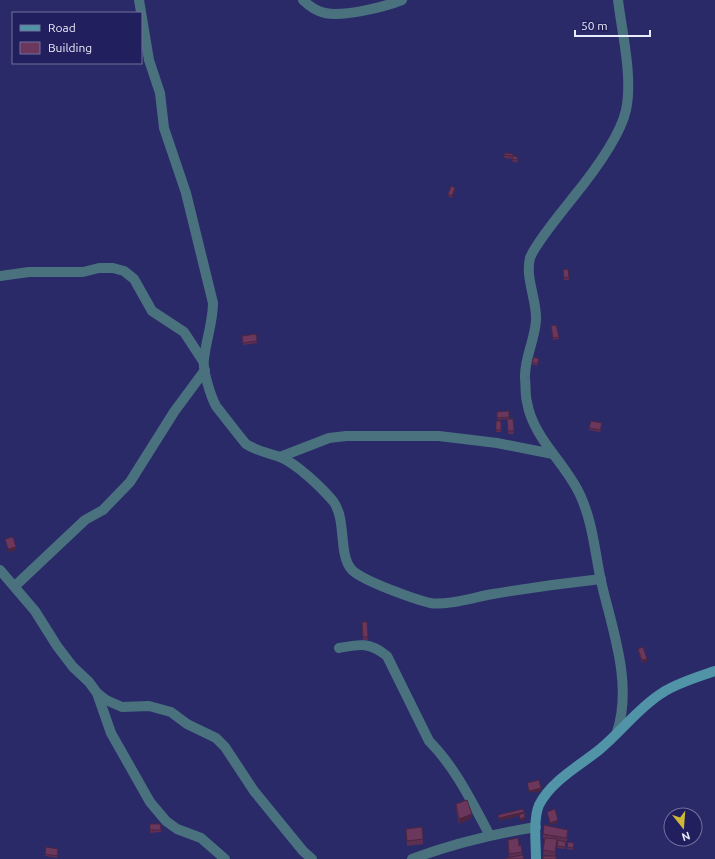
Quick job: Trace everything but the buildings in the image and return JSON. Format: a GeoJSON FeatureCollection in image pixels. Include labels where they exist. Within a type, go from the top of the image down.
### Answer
{"type":"FeatureCollection","features":[{"type":"Feature","properties":{"kind":"street"},"geometry":{"type":"LineString","coordinates":[[138,0],[140,12]]}},
{"type":"Feature","properties":{"kind":"street"},"geometry":{"type":"LineString","coordinates":[[304,0],[310,7],[325,13],[348,13],[402,0]]}},
{"type":"Feature","properties":{"kind":"street"},"geometry":{"type":"LineString","coordinates":[[617,732],[621,718],[622,690],[620,666],[591,526],[581,496],[570,476],[536,427],[527,403],[525,375],[536,320],[530,273],[530,260],[552,225],[582,186],[621,126],[626,109],[628,79],[618,0]]}},
{"type":"Feature","properties":{"kind":"street"},"geometry":{"type":"LineString","coordinates":[[15,586],[85,520],[103,510],[130,482],[204,365],[213,316],[213,303],[186,194],[164,128],[160,93],[149,60],[142,22]]}},
{"type":"Feature","properties":{"kind":"street"},"geometry":{"type":"LineString","coordinates":[[0,276],[29,272],[83,272],[99,268],[113,268],[124,271],[134,279],[152,311],[174,327],[184,332],[204,365],[216,405],[245,443],[265,454],[280,457],[302,473],[334,502],[340,513],[342,536],[348,563],[352,570],[365,578],[419,600],[432,603],[445,603],[514,590],[601,579]]}},
{"type":"Feature","properties":{"kind":"street"},"geometry":{"type":"LineString","coordinates":[[280,457],[329,438],[346,436],[439,436],[497,443],[554,454]]}},
{"type":"Feature","properties":{"kind":"street"},"geometry":{"type":"LineString","coordinates":[[0,570],[15,586],[34,611],[57,646],[97,693],[106,700],[122,707],[149,706],[171,712],[187,724],[216,738],[225,747],[254,791],[302,851],[312,859]]}},
{"type":"Feature","properties":{"kind":"street"},"geometry":{"type":"LineString","coordinates":[[339,648],[362,644],[378,649],[387,656],[429,741],[439,750],[451,768],[489,834]]}},
{"type":"Feature","properties":{"kind":"street"},"geometry":{"type":"LineString","coordinates":[[536,859],[536,827],[538,807],[557,782],[600,749],[617,732],[663,692],[715,671]]}},
{"type":"Feature","properties":{"kind":"street"},"geometry":{"type":"LineString","coordinates":[[97,693],[111,733],[150,802],[166,821],[177,829],[201,838],[225,859]]}},
{"type":"Feature","properties":{"kind":"street"},"geometry":{"type":"LineString","coordinates":[[412,859],[489,834],[536,827]]}}]}
